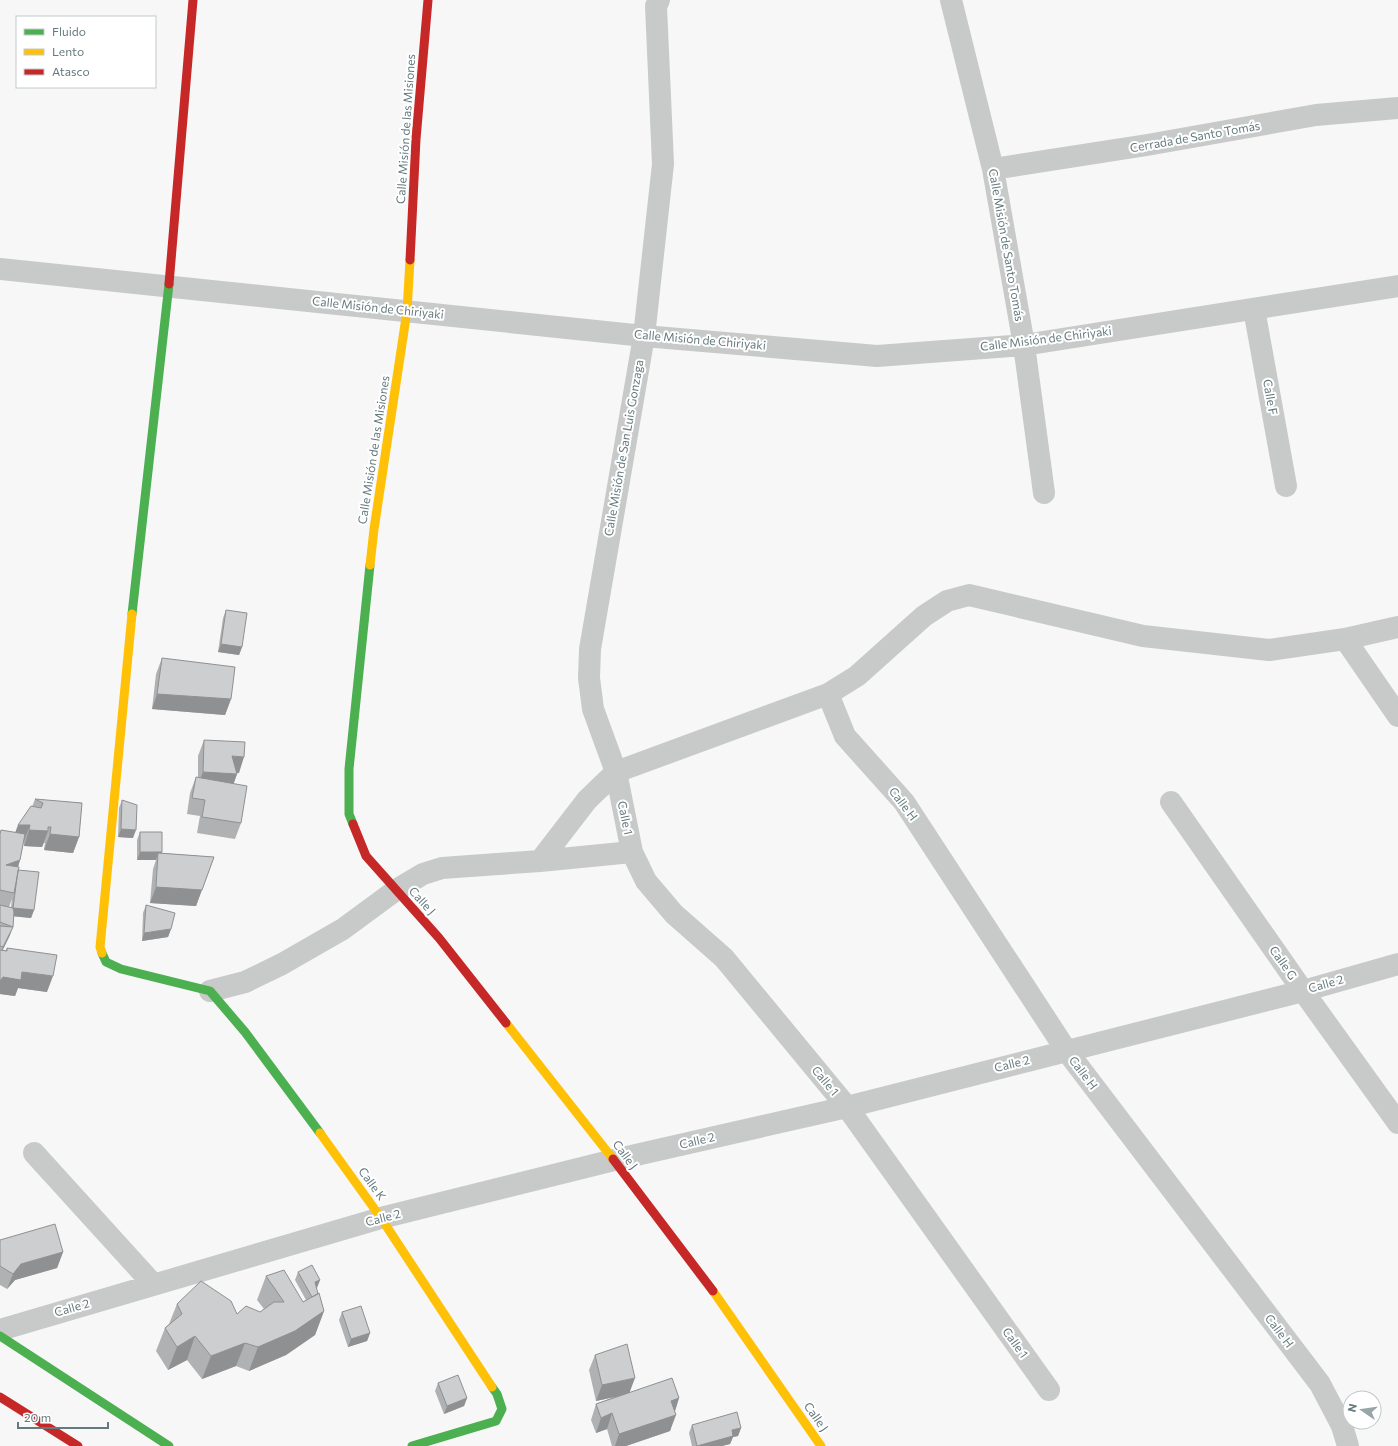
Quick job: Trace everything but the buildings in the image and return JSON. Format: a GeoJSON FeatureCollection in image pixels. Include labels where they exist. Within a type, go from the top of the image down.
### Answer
{"type":"FeatureCollection","features":[{"type":"Feature","properties":{"kind":"street"},"geometry":{"type":"LineString","coordinates":[[193,0],[168,286],[133,602],[100,939],[100,947],[106,962],[121,969],[210,991],[245,982],[282,964],[343,929],[396,890],[423,874],[442,868],[540,861],[632,852]]}},
{"type":"Feature","properties":{"kind":"street","name":"Calle Misión de las Misiones"},"geometry":{"type":"LineString","coordinates":[[396,890],[366,856],[349,814],[349,769],[374,528],[407,311],[416,139],[428,0]]}},
{"type":"Feature","properties":{"kind":"street","name":"Calle Misión de San Luis Gonzaga"},"geometry":{"type":"LineString","coordinates":[[616,772],[593,709],[589,678],[590,649],[644,336],[663,164],[656,6],[659,0]]}},
{"type":"Feature","properties":{"kind":"street","name":"Calle Misión de Santo Tomás"},"geometry":{"type":"LineString","coordinates":[[951,0],[993,169],[1024,345],[1044,493]]}},
{"type":"Feature","properties":{"kind":"street","name":"Cerrada de Santo Tomás"},"geometry":{"type":"LineString","coordinates":[[993,169],[1147,145],[1316,115],[1398,108]]}},
{"type":"Feature","properties":{"kind":"street","name":"Calle Misión de Chiriyaki"},"geometry":{"type":"LineString","coordinates":[[0,269],[644,336],[878,356],[1024,345],[1398,286]]}},
{"type":"Feature","properties":{"kind":"street","name":"Calle F"},"geometry":{"type":"LineString","coordinates":[[1254,309],[1286,486]]}},
{"type":"Feature","properties":{"kind":"street"},"geometry":{"type":"LineString","coordinates":[[540,861],[587,800],[616,772],[828,694],[857,676],[924,616],[947,601],[969,596],[1143,636],[1269,650],[1345,639],[1398,627]]}},
{"type":"Feature","properties":{"kind":"street"},"geometry":{"type":"LineString","coordinates":[[1345,639],[1398,716]]}},
{"type":"Feature","properties":{"kind":"street","name":"Calle H"},"geometry":{"type":"LineString","coordinates":[[828,694],[845,736],[904,802],[1066,1050],[1320,1384],[1342,1426],[1348,1446]]}},
{"type":"Feature","properties":{"kind":"street","name":"Calle 1"},"geometry":{"type":"LineString","coordinates":[[616,772],[632,852],[646,881],[674,914],[724,958],[847,1107],[1049,1390]]}},
{"type":"Feature","properties":{"kind":"street","name":"Calle G"},"geometry":{"type":"LineString","coordinates":[[1171,802],[1303,991],[1398,1123]]}},
{"type":"Feature","properties":{"kind":"street","name":"Calle J"},"geometry":{"type":"LineString","coordinates":[[396,890],[439,938],[614,1160],[725,1307],[821,1446]]}},
{"type":"Feature","properties":{"kind":"street","name":"Calle 2"},"geometry":{"type":"LineString","coordinates":[[0,1330],[381,1218],[614,1160],[847,1107],[1066,1050],[1303,991],[1398,964]]}},
{"type":"Feature","properties":{"kind":"street","name":"Calle K"},"geometry":{"type":"LineString","coordinates":[[210,991],[245,1032],[298,1101],[381,1218],[498,1394],[502,1409],[496,1421],[412,1446]]}},
{"type":"Feature","properties":{"kind":"street"},"geometry":{"type":"LineString","coordinates":[[34,1153],[153,1284]]}},
{"type":"Feature","properties":{"kind":"street"},"geometry":{"type":"LineString","coordinates":[[0,1336],[169,1446]]}},
{"type":"Feature","properties":{"kind":"street"},"geometry":{"type":"LineString","coordinates":[[0,1397],[78,1446]]}},
{"type":"Feature","properties":{"kind":"traffic: fast"},"geometry":{"type":"LineString","coordinates":[[132,614],[169,284]]}},
{"type":"Feature","properties":{"kind":"traffic: fast"},"geometry":{"type":"LineString","coordinates":[[353,824],[349,814],[349,769],[370,565]]}},
{"type":"Feature","properties":{"kind":"traffic: fast"},"geometry":{"type":"LineString","coordinates":[[102,953],[106,962],[121,969],[210,991],[245,1032],[320,1133]]}},
{"type":"Feature","properties":{"kind":"traffic: fast"},"geometry":{"type":"LineString","coordinates":[[0,1336],[169,1446]]}},
{"type":"Feature","properties":{"kind":"traffic: fast"},"geometry":{"type":"LineString","coordinates":[[412,1446],[496,1421],[502,1409],[497,1394],[492,1387]]}},
{"type":"Feature","properties":{"kind":"traffic: slow"},"geometry":{"type":"LineString","coordinates":[[370,565],[374,529],[407,311],[410,260]]}},
{"type":"Feature","properties":{"kind":"traffic: slow"},"geometry":{"type":"LineString","coordinates":[[102,953],[100,947],[132,614]]}},
{"type":"Feature","properties":{"kind":"traffic: slow"},"geometry":{"type":"LineString","coordinates":[[506,1023],[613,1159]]}},
{"type":"Feature","properties":{"kind":"traffic: slow"},"geometry":{"type":"LineString","coordinates":[[320,1133],[381,1218],[492,1387]]}},
{"type":"Feature","properties":{"kind":"traffic: slow"},"geometry":{"type":"LineString","coordinates":[[713,1291],[821,1446]]}},
{"type":"Feature","properties":{"kind":"traffic: jam"},"geometry":{"type":"LineString","coordinates":[[169,284],[193,0]]}},
{"type":"Feature","properties":{"kind":"traffic: jam"},"geometry":{"type":"LineString","coordinates":[[410,260],[416,139],[428,0]]}},
{"type":"Feature","properties":{"kind":"traffic: jam"},"geometry":{"type":"LineString","coordinates":[[353,824],[366,856],[439,938],[506,1023]]}},
{"type":"Feature","properties":{"kind":"traffic: jam"},"geometry":{"type":"LineString","coordinates":[[613,1159],[713,1291]]}},
{"type":"Feature","properties":{"kind":"traffic: jam"},"geometry":{"type":"LineString","coordinates":[[0,1397],[78,1446]]}}]}
